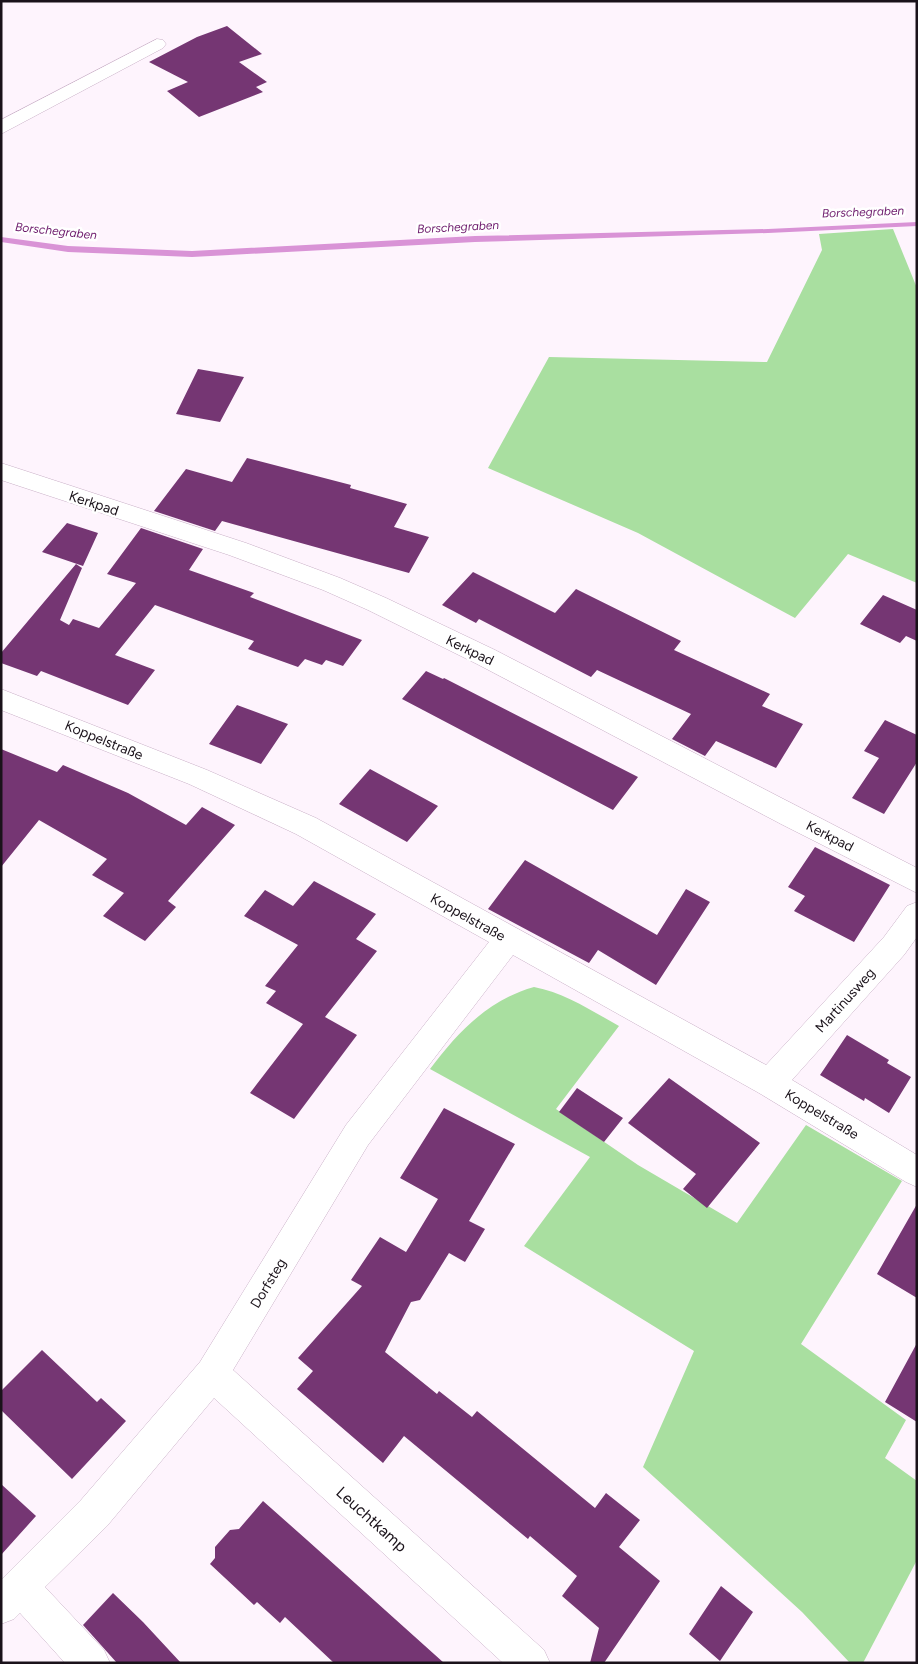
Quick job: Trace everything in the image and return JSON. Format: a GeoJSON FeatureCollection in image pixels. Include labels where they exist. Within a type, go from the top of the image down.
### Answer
{"type":"FeatureCollection","features":[{"type":"Feature","properties":{"kind":"street"},"geometry":{"type":"LineString","coordinates":[[1,128],[157,44]]}},
{"type":"Feature","properties":{"kind":"street","name":"Kerkpad"},"geometry":{"type":"LineString","coordinates":[[1,471],[81,500],[251,553],[376,603],[505,667],[917,881]]}},
{"type":"Feature","properties":{"kind":"street","name":"Koppelstraße"},"geometry":{"type":"LineString","coordinates":[[1,699],[198,777],[306,826],[508,940],[770,1083],[917,1172]]}},
{"type":"Feature","properties":{"kind":"street","name":"Martinusweg"},"geometry":{"type":"LineString","coordinates":[[770,1083],[894,946],[917,914]]}},
{"type":"Feature","properties":{"kind":"street","name":"Dorfsteg"},"geometry":{"type":"LineString","coordinates":[[11,1597],[94,1513],[212,1374],[357,1135],[508,940]]}},
{"type":"Feature","properties":{"kind":"street","name":"Leuchtkamp"},"geometry":{"type":"LineString","coordinates":[[212,1374],[531,1663]]}},
{"type":"Feature","properties":{"kind":"street"},"geometry":{"type":"LineString","coordinates":[[11,1597],[91,1663]]}},
{"type":"Feature","properties":{"kind":"green space"},"geometry":{"type":"Polygon","coordinates":[[[893,229],[917,288],[917,583],[848,554],[795,618],[638,533],[488,468],[549,357],[767,362],[822,250],[819,234],[893,229]]]}},
{"type":"Feature","properties":{"kind":"green space"},"geometry":{"type":"Polygon","coordinates":[[[534,987],[567,998],[619,1026],[556,1109],[638,1165],[737,1223],[806,1125],[902,1181],[801,1344],[906,1420],[885,1458],[917,1481],[917,1560],[863,1663],[850,1663],[802,1612],[643,1467],[694,1351],[524,1246],[590,1157],[430,1069],[452,1042],[475,1019],[502,1000],[534,987]]]}},
{"type":"Feature","properties":{"kind":"building"},"geometry":{"type":"Polygon","coordinates":[[[227,26],[262,54],[239,62],[267,82],[256,87],[263,92],[199,117],[167,91],[188,82],[149,62],[197,37],[227,26]]]}},
{"type":"Feature","properties":{"kind":"building"},"geometry":{"type":"Polygon","coordinates":[[[198,369],[244,377],[220,422],[176,414],[198,369]]]}},
{"type":"Feature","properties":{"kind":"building"},"geometry":{"type":"Polygon","coordinates":[[[247,458],[351,485],[350,488],[407,504],[394,527],[429,537],[409,573],[222,521],[215,531],[154,511],[186,469],[232,482],[247,458]]]}},
{"type":"Feature","properties":{"kind":"building"},"geometry":{"type":"Polygon","coordinates":[[[67,523],[98,533],[83,566],[42,552],[67,523]]]}},
{"type":"Feature","properties":{"kind":"building"},"geometry":{"type":"Polygon","coordinates":[[[141,528],[203,549],[189,570],[254,593],[250,597],[362,640],[343,666],[326,660],[322,665],[305,659],[298,667],[248,649],[254,641],[155,605],[115,655],[155,670],[128,705],[41,671],[37,676],[1,663],[1,653],[76,564],[82,568],[60,620],[69,625],[73,619],[99,628],[136,583],[107,574],[141,528]]]}},
{"type":"Feature","properties":{"kind":"building"},"geometry":{"type":"Polygon","coordinates":[[[473,572],[555,613],[576,589],[681,641],[674,650],[770,694],[762,706],[803,724],[776,768],[716,741],[705,756],[672,739],[691,714],[597,670],[591,677],[479,619],[476,623],[442,605],[473,572]]]}},
{"type":"Feature","properties":{"kind":"building"},"geometry":{"type":"Polygon","coordinates":[[[883,595],[917,610],[917,641],[906,636],[900,643],[860,624],[883,595]]]}},
{"type":"Feature","properties":{"kind":"building"},"geometry":{"type":"Polygon","coordinates":[[[426,671],[444,678],[638,777],[613,810],[402,699],[426,671]]]}},
{"type":"Feature","properties":{"kind":"building"},"geometry":{"type":"Polygon","coordinates":[[[237,705],[288,724],[261,764],[209,744],[237,705]]]}},
{"type":"Feature","properties":{"kind":"building"},"geometry":{"type":"Polygon","coordinates":[[[885,720],[917,735],[917,762],[884,814],[852,798],[879,758],[864,751],[885,720]]]}},
{"type":"Feature","properties":{"kind":"building"},"geometry":{"type":"Polygon","coordinates":[[[1,749],[57,772],[63,765],[128,793],[186,825],[202,807],[235,825],[168,901],[176,907],[145,941],[103,916],[124,893],[92,875],[107,859],[39,820],[1,867],[1,749]]]}},
{"type":"Feature","properties":{"kind":"building"},"geometry":{"type":"Polygon","coordinates":[[[370,769],[438,806],[407,842],[339,804],[370,769]]]}},
{"type":"Feature","properties":{"kind":"building"},"geometry":{"type":"Polygon","coordinates":[[[815,847],[890,885],[854,942],[794,911],[805,896],[788,887],[815,847]]]}},
{"type":"Feature","properties":{"kind":"building"},"geometry":{"type":"Polygon","coordinates":[[[525,860],[657,935],[686,889],[710,902],[656,985],[598,950],[589,963],[488,909],[525,860]]]}},
{"type":"Feature","properties":{"kind":"building"},"geometry":{"type":"Polygon","coordinates":[[[314,881],[376,914],[356,939],[377,951],[325,1017],[357,1035],[294,1119],[250,1093],[303,1024],[266,1003],[276,991],[265,986],[298,945],[244,916],[265,890],[293,906],[314,881]]]}},
{"type":"Feature","properties":{"kind":"building"},"geometry":{"type":"Polygon","coordinates":[[[847,1035],[889,1060],[887,1063],[911,1077],[889,1113],[865,1098],[864,1101],[820,1075],[847,1035]]]}},
{"type":"Feature","properties":{"kind":"building"},"geometry":{"type":"Polygon","coordinates":[[[669,1078],[760,1143],[707,1208],[683,1189],[696,1174],[628,1123],[669,1078]]]}},
{"type":"Feature","properties":{"kind":"building"},"geometry":{"type":"Polygon","coordinates":[[[577,1088],[623,1118],[604,1142],[559,1112],[577,1088]]]}},
{"type":"Feature","properties":{"kind":"building"},"geometry":{"type":"Polygon","coordinates":[[[444,1108],[515,1144],[469,1221],[485,1229],[465,1262],[449,1253],[420,1300],[411,1302],[385,1352],[437,1394],[439,1391],[472,1417],[477,1411],[595,1508],[606,1493],[640,1520],[619,1547],[660,1581],[604,1663],[590,1663],[599,1628],[562,1596],[577,1576],[530,1536],[528,1539],[404,1436],[383,1463],[297,1389],[313,1371],[298,1358],[362,1286],[351,1280],[380,1237],[406,1252],[438,1199],[400,1178],[444,1108]]]}},
{"type":"Feature","properties":{"kind":"building"},"geometry":{"type":"Polygon","coordinates":[[[917,1204],[917,1298],[877,1274],[917,1204]]]}},
{"type":"Feature","properties":{"kind":"building"},"geometry":{"type":"Polygon","coordinates":[[[917,1343],[917,1422],[885,1402],[917,1343]]]}},
{"type":"Feature","properties":{"kind":"building"},"geometry":{"type":"Polygon","coordinates":[[[42,1350],[97,1402],[101,1398],[126,1421],[72,1479],[1,1410],[1,1391],[42,1350]]]}},
{"type":"Feature","properties":{"kind":"building"},"geometry":{"type":"Polygon","coordinates":[[[1,1484],[36,1516],[1,1555],[1,1484]]]}},
{"type":"Feature","properties":{"kind":"building"},"geometry":{"type":"Polygon","coordinates":[[[263,1501],[444,1663],[334,1663],[285,1617],[280,1623],[257,1602],[254,1605],[210,1564],[215,1558],[215,1547],[230,1530],[239,1529],[263,1501]]]}},
{"type":"Feature","properties":{"kind":"building"},"geometry":{"type":"Polygon","coordinates":[[[721,1586],[753,1612],[720,1661],[689,1634],[721,1586]]]}},
{"type":"Feature","properties":{"kind":"building"},"geometry":{"type":"Polygon","coordinates":[[[113,1593],[181,1663],[117,1663],[83,1625],[113,1593]]]}},
{"type":"Feature","properties":{"kind":"waterway","name":"Borschegraben"},"geometry":{"type":"LineString","coordinates":[[1,239],[68,249],[192,254],[475,239],[768,231],[917,224]]}}]}
